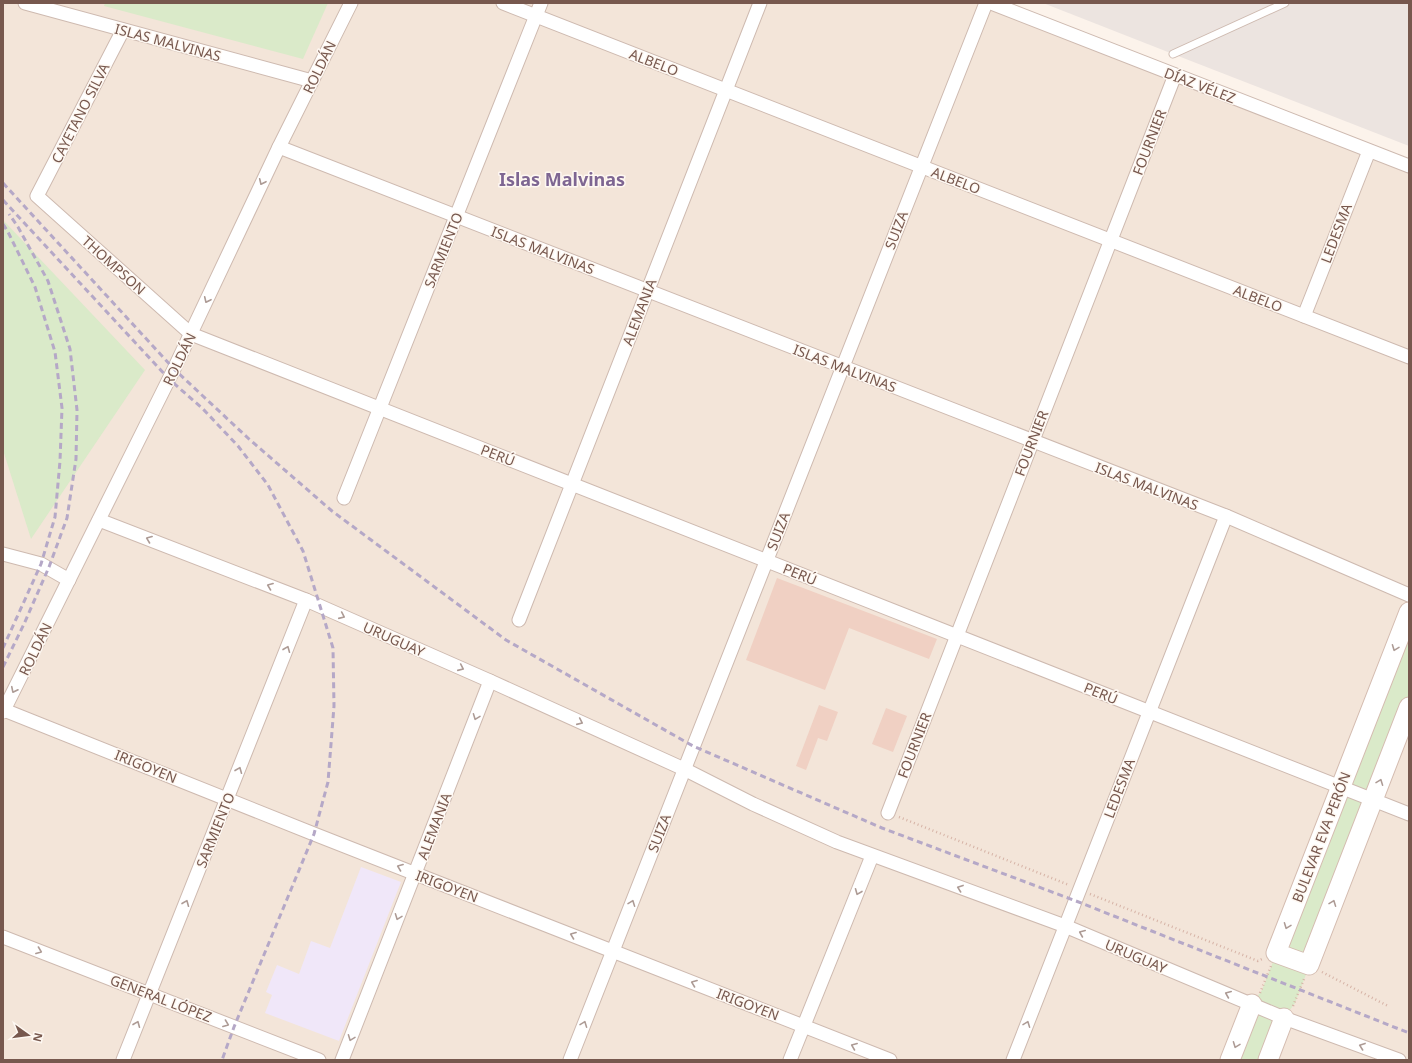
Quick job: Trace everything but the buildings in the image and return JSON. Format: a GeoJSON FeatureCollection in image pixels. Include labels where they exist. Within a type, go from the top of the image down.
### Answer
{"type":"FeatureCollection","features":[{"type":"Feature","properties":{"kind":"street","name":"ISLAS MALVINAS"},"geometry":{"type":"LineString","coordinates":[[25,3],[312,81]]}},
{"type":"Feature","properties":{"kind":"street","name":"ROLDÁN"},"geometry":{"type":"LineString","coordinates":[[4,711],[191,334],[279,147],[351,3]]}},
{"type":"Feature","properties":{"kind":"street","name":"ALBELO"},"geometry":{"type":"LineString","coordinates":[[503,3],[1409,357]]}},
{"type":"Feature","properties":{"kind":"street","name":"SARMIENTO"},"geometry":{"type":"LineString","coordinates":[[344,498],[541,3]]}},
{"type":"Feature","properties":{"kind":"street","name":"ALEMANIA"},"geometry":{"type":"LineString","coordinates":[[519,620],[760,3]]}},
{"type":"Feature","properties":{"kind":"street","name":"SUIZA"},"geometry":{"type":"LineString","coordinates":[[570,1060],[986,3]]}},
{"type":"Feature","properties":{"kind":"street","name":"DÍAZ VÉLEZ"},"geometry":{"type":"LineString","coordinates":[[991,3],[1409,166]]}},
{"type":"Feature","properties":{"kind":"street","name":"CAYETANO SILVA"},"geometry":{"type":"LineString","coordinates":[[38,196],[123,30]]}},
{"type":"Feature","properties":{"kind":"street","name":"FOURNIER"},"geometry":{"type":"LineString","coordinates":[[888,812],[1175,74]]}},
{"type":"Feature","properties":{"kind":"street","name":"ISLAS MALVINAS"},"geometry":{"type":"LineString","coordinates":[[279,147],[1226,516],[1409,595]]}},
{"type":"Feature","properties":{"kind":"street","name":"LEDESMA"},"geometry":{"type":"LineString","coordinates":[[1304,316],[1369,150]]}},
{"type":"Feature","properties":{"kind":"street","name":"THOMPSON"},"geometry":{"type":"LineString","coordinates":[[38,196],[191,334]]}},
{"type":"Feature","properties":{"kind":"street","name":"PERÚ"},"geometry":{"type":"LineString","coordinates":[[191,334],[1409,814]]}},
{"type":"Feature","properties":{"kind":"street","name":"LEDESMA"},"geometry":{"type":"LineString","coordinates":[[1013,1060],[1226,516]]}},
{"type":"Feature","properties":{"kind":"street","name":"URUGUAY"},"geometry":{"type":"LineString","coordinates":[[99,520],[306,600],[684,769],[753,804],[837,842],[1066,926],[1284,1018],[1399,1060]]}},
{"type":"Feature","properties":{"kind":"street"},"geometry":{"type":"LineString","coordinates":[[3,554],[41,564],[69,580]]}},
{"type":"Feature","properties":{"kind":"street","name":"SARMIENTO"},"geometry":{"type":"LineString","coordinates":[[123,1060],[306,600]]}},
{"type":"Feature","properties":{"kind":"street","name":"BULEVAR EVA PERÓN"},"geometry":{"type":"LineString","coordinates":[[1276,952],[1409,612]]}},
{"type":"Feature","properties":{"kind":"street","name":"ALEMANIA"},"geometry":{"type":"LineString","coordinates":[[342,1060],[490,681]]}},
{"type":"Feature","properties":{"kind":"street"},"geometry":{"type":"LineString","coordinates":[[1276,952],[1309,966],[1409,707]]}},
{"type":"Feature","properties":{"kind":"street","name":"IRIGOYEN"},"geometry":{"type":"LineString","coordinates":[[4,711],[890,1060]]}},
{"type":"Feature","properties":{"kind":"street"},"geometry":{"type":"LineString","coordinates":[[790,1060],[872,856]]}},
{"type":"Feature","properties":{"kind":"street","name":"GENERAL LÓPEZ"},"geometry":{"type":"LineString","coordinates":[[3,937],[319,1060]]}},
{"type":"Feature","properties":{"kind":"street"},"geometry":{"type":"LineString","coordinates":[[1230,1060],[1252,1004]]}},
{"type":"Feature","properties":{"kind":"street"},"geometry":{"type":"LineString","coordinates":[[1268,1060],[1284,1018]]}},
{"type":"Feature","properties":{"kind":"lane"},"geometry":{"type":"LineString","coordinates":[[1173,54],[1285,3]]}},
{"type":"Feature","properties":{"kind":"path"},"geometry":{"type":"LineString","coordinates":[[1252,1004],[1262,990],[1276,952]]}},
{"type":"Feature","properties":{"kind":"path"},"geometry":{"type":"LineString","coordinates":[[1284,1018],[1294,1004],[1309,966],[1388,1006]]}},
{"type":"Feature","properties":{"kind":"shaded area"},"geometry":{"type":"Polygon","coordinates":[[[3,3],[991,3],[1409,166],[1409,1060],[3,1060],[3,3]]]}},
{"type":"Feature","properties":{"kind":"shaded area"},"geometry":{"type":"Polygon","coordinates":[[[1043,3],[1409,3],[1409,146],[1173,54],[1043,3]]]}},
{"type":"Feature","properties":{"kind":"shaded area"},"geometry":{"type":"Polygon","coordinates":[[[361,867],[401,882],[339,1041],[265,1013],[272,995],[266,992],[277,965],[299,974],[311,941],[330,948],[361,867]]]}},
{"type":"Feature","properties":{"kind":"green space"},"geometry":{"type":"Polygon","coordinates":[[[105,3],[328,3],[303,59],[104,6],[105,3]]]}},
{"type":"Feature","properties":{"kind":"green space"},"geometry":{"type":"Polygon","coordinates":[[[3,220],[145,370],[31,539],[3,450],[3,220]]]}},
{"type":"Feature","properties":{"kind":"green space"},"geometry":{"type":"Polygon","coordinates":[[[1409,612],[1409,707],[1295,1003],[1284,1018],[1268,1060],[1230,1060],[1252,1004],[1262,990],[1409,612]]]}},
{"type":"Feature","properties":{"kind":"railway"},"geometry":{"type":"LineString","coordinates":[[3,183],[174,369],[249,439],[332,511],[506,640],[693,746],[882,828],[1076,901],[1409,1033]]}},
{"type":"Feature","properties":{"kind":"railway"},"geometry":{"type":"LineString","coordinates":[[3,200],[169,379],[203,409],[238,446],[268,485],[303,551],[333,648],[334,706],[328,782],[314,834],[234,1027],[222,1060]]}},
{"type":"Feature","properties":{"kind":"railway"},"geometry":{"type":"LineString","coordinates":[[3,667],[49,567],[67,518],[76,459],[77,410],[70,349],[48,281],[18,227],[9,214]]}},
{"type":"Feature","properties":{"kind":"railway"},"geometry":{"type":"LineString","coordinates":[[3,224],[35,287],[55,352],[62,408],[60,461],[55,517],[41,564],[3,648]]}},
{"type":"Feature","properties":{"kind":"district","name":"Islas Malvinas"},"geometry":{"type":"Point","coordinates":[562,179]}}]}
